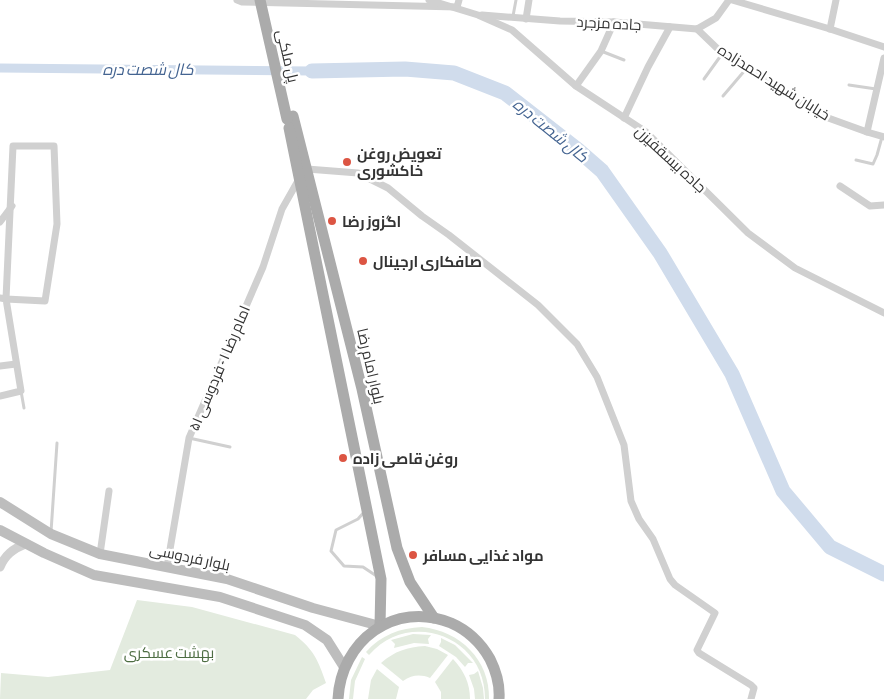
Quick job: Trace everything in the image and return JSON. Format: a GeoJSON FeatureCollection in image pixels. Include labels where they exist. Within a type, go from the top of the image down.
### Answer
{"type":"FeatureCollection","features":[{"type":"Feature","properties":{"kind":"main road","name":"پل ملکی"},"geometry":{"type":"LineString","coordinates":[[260,0],[290,117]]}},
{"type":"Feature","properties":{"kind":"main road","name":"پل ملکی"},"geometry":{"type":"LineString","coordinates":[[268,0],[290,117]]}},
{"type":"Feature","properties":{"kind":"main road","name":"بلوار امام رضا"},"geometry":{"type":"LineString","coordinates":[[290,117],[362,389],[397,548],[410,582],[434,618]]}},
{"type":"Feature","properties":{"kind":"main road","name":"بلوار امام رضا"},"geometry":{"type":"LineString","coordinates":[[304,173],[344,393],[381,579],[380,626]]}},
{"type":"Feature","properties":{"kind":"main road"},"geometry":{"type":"LineString","coordinates":[[344,393],[362,389]]}},
{"type":"Feature","properties":{"kind":"main road","name":"بلوار فردوسی"},"geometry":{"type":"LineString","coordinates":[[0,502],[51,534],[100,554],[226,579],[313,608],[380,626]]}},
{"type":"Feature","properties":{"kind":"main road"},"geometry":{"type":"LineString","coordinates":[[0,530],[25,544],[94,574],[220,597],[305,625],[327,640],[344,667]]}},
{"type":"Feature","properties":{"kind":"main road"},"geometry":{"type":"LineString","coordinates":[[338,699],[344,667],[349,657],[363,640],[380,626],[412,617],[434,618],[455,625],[464,630],[480,645],[487,654],[496,674],[499,699]]}},
{"type":"Feature","properties":{"kind":"street"},"geometry":{"type":"LineString","coordinates":[[237,0],[242,2],[299,4],[458,4]]}},
{"type":"Feature","properties":{"kind":"street","name":"جاده بیسقفیزن"},"geometry":{"type":"LineString","coordinates":[[429,0],[458,4],[512,30],[576,86],[646,132],[756,239],[795,268],[884,312]]}},
{"type":"Feature","properties":{"kind":"street"},"geometry":{"type":"LineString","coordinates":[[526,19],[529,0]]}},
{"type":"Feature","properties":{"kind":"street"},"geometry":{"type":"LineString","coordinates":[[696,29],[716,18],[730,0],[830,28],[884,46]]}},
{"type":"Feature","properties":{"kind":"street"},"geometry":{"type":"LineString","coordinates":[[830,28],[835,0]]}},
{"type":"Feature","properties":{"kind":"street","name":"جاده مزجرد"},"geometry":{"type":"LineString","coordinates":[[478,15],[526,19],[614,22],[696,29]]}},
{"type":"Feature","properties":{"kind":"street"},"geometry":{"type":"LineString","coordinates":[[576,86],[600,51],[614,22]]}},
{"type":"Feature","properties":{"kind":"street"},"geometry":{"type":"LineString","coordinates":[[624,118],[670,26]]}},
{"type":"Feature","properties":{"kind":"street","name":"خیابان شهید احمدزاده"},"geometry":{"type":"LineString","coordinates":[[696,29],[722,53],[820,115],[883,137]]}},
{"type":"Feature","properties":{"kind":"street"},"geometry":{"type":"LineString","coordinates":[[867,132],[884,58]]}},
{"type":"Feature","properties":{"kind":"street"},"geometry":{"type":"LineString","coordinates":[[0,396],[21,391],[3,299],[12,205],[13,146],[54,146],[57,224],[44,301],[3,299]]}},
{"type":"Feature","properties":{"kind":"street"},"geometry":{"type":"LineString","coordinates":[[304,173],[358,173],[388,188],[538,305],[577,344],[598,377],[624,446],[631,501],[639,519],[653,539],[670,579],[675,585],[715,612],[698,650],[699,653],[751,685],[754,688],[751,699]]}},
{"type":"Feature","properties":{"kind":"street","name":"امام رضا ۱ - فردوسی ۵۱"},"geometry":{"type":"LineString","coordinates":[[167,567],[190,438],[263,267],[282,209],[304,173]]}},
{"type":"Feature","properties":{"kind":"street"},"geometry":{"type":"LineString","coordinates":[[840,186],[870,206],[884,206]]}},
{"type":"Feature","properties":{"kind":"street"},"geometry":{"type":"LineString","coordinates":[[0,222],[12,205]]}},
{"type":"Feature","properties":{"kind":"street"},"geometry":{"type":"LineString","coordinates":[[0,366],[16,364]]}},
{"type":"Feature","properties":{"kind":"street"},"geometry":{"type":"LineString","coordinates":[[100,554],[109,491]]}},
{"type":"Feature","properties":{"kind":"street"},"geometry":{"type":"LineString","coordinates":[[0,568],[3,560],[13,549],[25,544]]}},
{"type":"Feature","properties":{"kind":"lane"},"geometry":{"type":"LineString","coordinates":[[512,17],[516,0]]}},
{"type":"Feature","properties":{"kind":"lane"},"geometry":{"type":"LineString","coordinates":[[600,51],[624,60]]}},
{"type":"Feature","properties":{"kind":"lane"},"geometry":{"type":"LineString","coordinates":[[704,79],[722,53]]}},
{"type":"Feature","properties":{"kind":"lane"},"geometry":{"type":"LineString","coordinates":[[723,96],[746,68]]}},
{"type":"Feature","properties":{"kind":"lane"},"geometry":{"type":"LineString","coordinates":[[849,85],[877,89]]}},
{"type":"Feature","properties":{"kind":"lane"},"geometry":{"type":"LineString","coordinates":[[856,160],[873,164],[878,155],[883,137]]}},
{"type":"Feature","properties":{"kind":"lane"},"geometry":{"type":"LineString","coordinates":[[21,391],[24,408]]}},
{"type":"Feature","properties":{"kind":"lane"},"geometry":{"type":"LineString","coordinates":[[190,438],[230,447]]}},
{"type":"Feature","properties":{"kind":"lane"},"geometry":{"type":"LineString","coordinates":[[51,534],[57,443]]}},
{"type":"Feature","properties":{"kind":"lane"},"geometry":{"type":"LineString","coordinates":[[367,509],[358,519],[336,530],[331,551],[344,566],[363,567],[381,579]]}},
{"type":"Feature","properties":{"kind":"green space","name":"بهشت عسکری"},"geometry":{"type":"Polygon","coordinates":[[[137,600],[192,607],[295,635],[315,656],[326,683],[313,690],[306,699],[0,699],[1,673],[48,677],[110,670],[137,600]]]}},
{"type":"Feature","properties":{"kind":"green space"},"geometry":{"type":"Polygon","coordinates":[[[422,627],[449,634],[470,650],[484,672],[488,685],[489,699],[485,699],[482,677],[473,659],[460,645],[443,636],[424,632],[405,633],[386,641],[369,655],[366,652],[378,641],[391,634],[406,629],[422,627]]]}},
{"type":"Feature","properties":{"kind":"green space"},"geometry":{"type":"Polygon","coordinates":[[[413,634],[431,635],[428,639],[429,644],[414,643],[394,648],[395,644],[391,640],[413,634]]]}},
{"type":"Feature","properties":{"kind":"green space"},"geometry":{"type":"Polygon","coordinates":[[[441,638],[455,645],[473,663],[468,663],[465,667],[456,657],[439,646],[441,638]]]}},
{"type":"Feature","properties":{"kind":"green space"},"geometry":{"type":"Polygon","coordinates":[[[425,646],[437,649],[448,655],[430,678],[416,676],[403,681],[381,663],[391,655],[402,650],[425,646]]]}},
{"type":"Feature","properties":{"kind":"green space"},"geometry":{"type":"Polygon","coordinates":[[[362,657],[365,659],[355,681],[353,699],[349,699],[351,680],[362,657]]]}},
{"type":"Feature","properties":{"kind":"green space"},"geometry":{"type":"Polygon","coordinates":[[[453,659],[466,678],[470,699],[441,699],[441,692],[435,682],[453,659]]]}},
{"type":"Feature","properties":{"kind":"green space"},"geometry":{"type":"Polygon","coordinates":[[[377,669],[399,687],[396,699],[368,699],[371,680],[377,669]]]}},
{"type":"Feature","properties":{"kind":"green space"},"geometry":{"type":"Polygon","coordinates":[[[478,671],[484,699],[475,699],[469,675],[478,671]]]}},
{"type":"Feature","properties":{"kind":"waterway","name":"کال شصت دره"},"geometry":{"type":"LineString","coordinates":[[0,68],[312,71]]}},
{"type":"Feature","properties":{"kind":"waterway","name":"کال شصت دره"},"geometry":{"type":"LineString","coordinates":[[312,71],[405,69],[454,73],[505,93],[602,171],[660,253],[732,374],[783,491],[830,547],[884,574]]}},
{"type":"Feature","properties":{"kind":"place","name":"تعویض روغن خاکشوری"},"geometry":{"type":"Point","coordinates":[347,162]}},
{"type":"Feature","properties":{"kind":"place","name":"اگزوز رضا"},"geometry":{"type":"Point","coordinates":[332,221]}},
{"type":"Feature","properties":{"kind":"place","name":"صافکاری ارجینال"},"geometry":{"type":"Point","coordinates":[363,261]}},
{"type":"Feature","properties":{"kind":"place","name":"روغن قاصی زاده"},"geometry":{"type":"Point","coordinates":[343,458]}},
{"type":"Feature","properties":{"kind":"place","name":"مواد غذایی مسافر"},"geometry":{"type":"Point","coordinates":[413,555]}}]}
